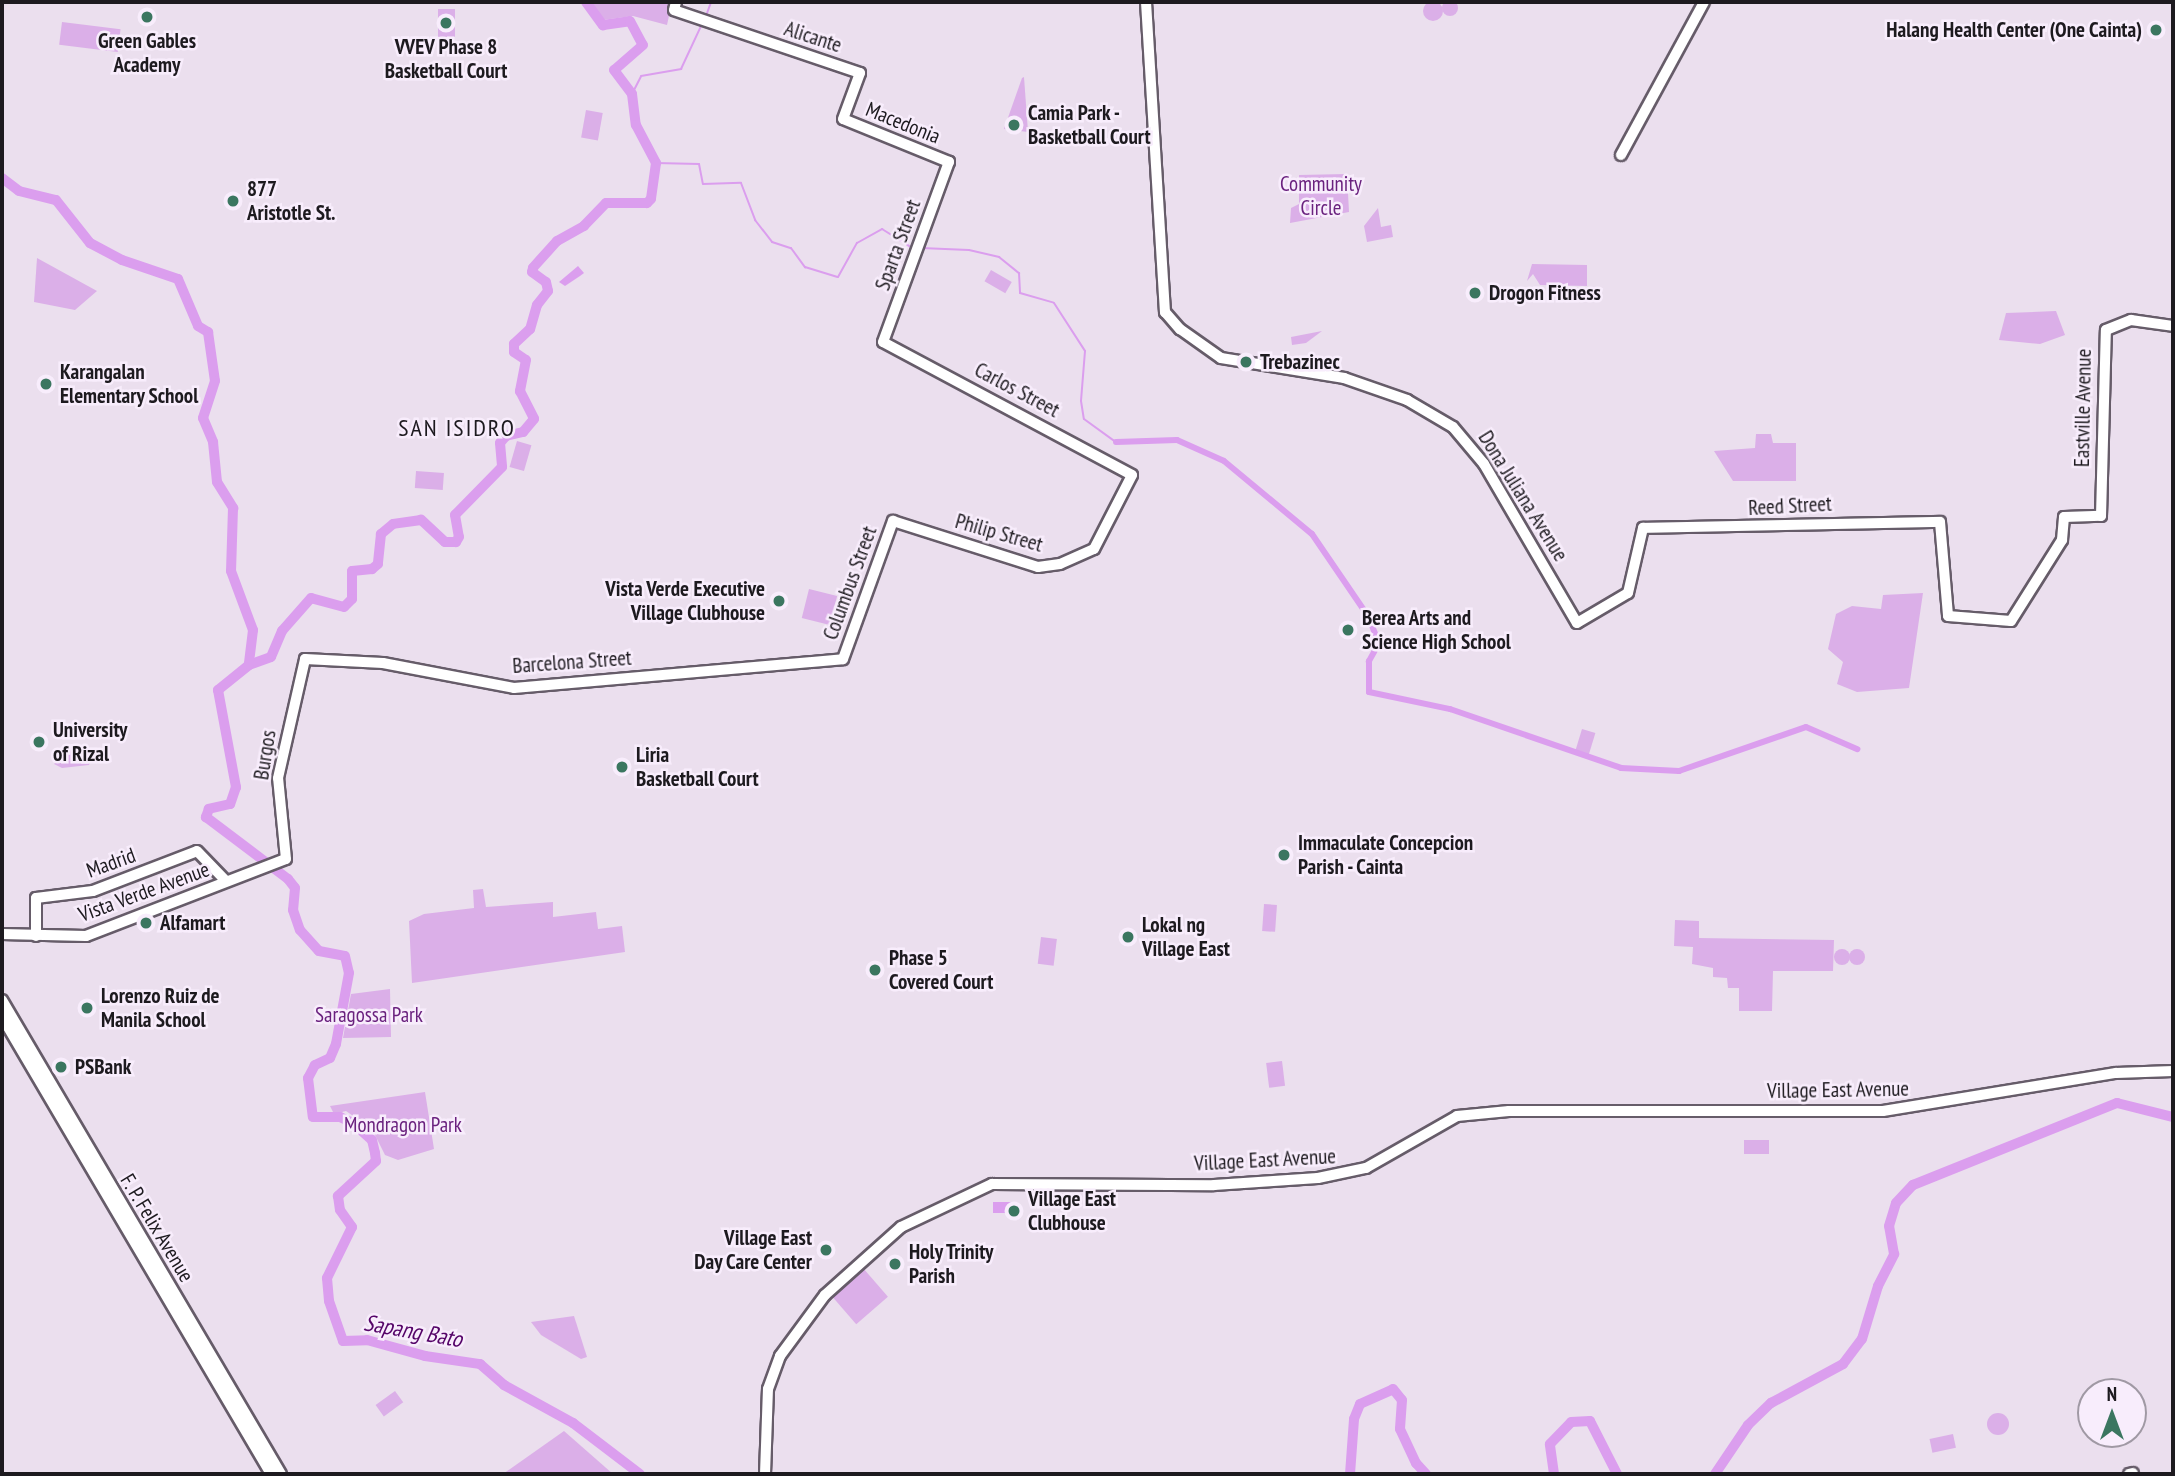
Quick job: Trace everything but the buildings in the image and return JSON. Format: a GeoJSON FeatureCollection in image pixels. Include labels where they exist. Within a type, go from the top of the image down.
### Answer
{"type":"FeatureCollection","features":[{"type":"Feature","properties":{"kind":"street","name":"Dona Juliana Avenue"},"geometry":{"type":"LineString","coordinates":[[1146,2],[1165,312],[1191,338],[1221,358],[1344,378],[1407,400],[1453,427],[1477,454],[1577,623],[1628,593],[1643,528]]}},
{"type":"Feature","properties":{"kind":"street"},"geometry":{"type":"LineString","coordinates":[[1621,155],[1704,2]]}},
{"type":"Feature","properties":{"kind":"street","name":"Alicante"},"geometry":{"type":"LineString","coordinates":[[675,6],[694,18],[860,73],[843,119]]}},
{"type":"Feature","properties":{"kind":"street","name":"Macedonia"},"geometry":{"type":"LineString","coordinates":[[843,119],[949,162]]}},
{"type":"Feature","properties":{"kind":"street","name":"Sparta Street"},"geometry":{"type":"LineString","coordinates":[[883,342],[949,162]]}},
{"type":"Feature","properties":{"kind":"street","name":"Eastville Avenue"},"geometry":{"type":"LineString","coordinates":[[1948,616],[2011,621],[2062,540],[2064,517],[2101,516],[2104,336],[2120,321],[2173,327]]}},
{"type":"Feature","properties":{"kind":"street","name":"Carlos Street"},"geometry":{"type":"LineString","coordinates":[[883,342],[1132,475],[1094,549]]}},
{"type":"Feature","properties":{"kind":"street","name":"Philip Street"},"geometry":{"type":"LineString","coordinates":[[893,521],[1038,567],[1060,564],[1094,549]]}},
{"type":"Feature","properties":{"kind":"street","name":"Columbus Street"},"geometry":{"type":"LineString","coordinates":[[843,659],[893,521]]}},
{"type":"Feature","properties":{"kind":"street","name":"Reed Street"},"geometry":{"type":"LineString","coordinates":[[1643,528],[1940,522],[1948,616]]}},
{"type":"Feature","properties":{"kind":"street","name":"Barcelona Street"},"geometry":{"type":"LineString","coordinates":[[305,659],[383,663],[514,688],[843,659]]}},
{"type":"Feature","properties":{"kind":"street","name":"Burgos"},"geometry":{"type":"LineString","coordinates":[[282,860],[278,778],[305,659]]}},
{"type":"Feature","properties":{"kind":"street","name":"Madrid"},"geometry":{"type":"LineString","coordinates":[[36,936],[36,898],[93,891],[197,851],[226,881]]}},
{"type":"Feature","properties":{"kind":"street","name":"Vista Verde Avenue"},"geometry":{"type":"LineString","coordinates":[[5,932],[36,936],[86,936],[282,860]]}},
{"type":"Feature","properties":{"kind":"street","name":"F. P. Felix Avenue"},"geometry":{"type":"LineString","coordinates":[[2,1000],[271,1474]]}},
{"type":"Feature","properties":{"kind":"street","name":"F. P. Felix Avenue"},"geometry":{"type":"LineString","coordinates":[[2,1017],[281,1474]]}},
{"type":"Feature","properties":{"kind":"street","name":"Village East Avenue"},"geometry":{"type":"LineString","coordinates":[[765,1474],[768,1389],[780,1356],[825,1295],[901,1227],[992,1184],[1214,1185],[1318,1178],[1366,1168],[1457,1116],[1508,1111],[1883,1111],[2116,1073],[2173,1071]]}},
{"type":"Feature","properties":{"kind":"green space"},"geometry":{"type":"Polygon","coordinates":[[[1450,0],[1456,2],[1456,14],[1450,16],[1444,14],[1442,8],[1444,2],[1450,0]]]}},
{"type":"Feature","properties":{"kind":"green space"},"geometry":{"type":"Polygon","coordinates":[[[1433,1],[1440,4],[1443,11],[1440,18],[1433,21],[1426,18],[1423,11],[1426,4],[1433,1]]]}},
{"type":"Feature","properties":{"kind":"green space"},"geometry":{"type":"Polygon","coordinates":[[[592,2],[672,2],[667,25],[633,16],[602,20],[592,2]]]}},
{"type":"Feature","properties":{"kind":"green space","name":"VVEV Phase 8 Basketball Court"},"geometry":{"type":"Polygon","coordinates":[[[438,9],[455,9],[455,37],[438,37],[438,9]]]}},
{"type":"Feature","properties":{"kind":"green space"},"geometry":{"type":"Polygon","coordinates":[[[62,22],[121,29],[118,52],[59,45],[62,22]]]}},
{"type":"Feature","properties":{"kind":"green space"},"geometry":{"type":"Polygon","coordinates":[[[1024,77],[1028,132],[1004,129],[1022,78],[1024,77]]]}},
{"type":"Feature","properties":{"kind":"green space"},"geometry":{"type":"Polygon","coordinates":[[[586,110],[603,113],[598,141],[581,138],[586,110]]]}},
{"type":"Feature","properties":{"kind":"green space","name":"Community Circle"},"geometry":{"type":"Polygon","coordinates":[[[1347,174],[1349,212],[1290,223],[1291,208],[1299,204],[1299,175],[1347,174]]]}},
{"type":"Feature","properties":{"kind":"green space"},"geometry":{"type":"Polygon","coordinates":[[[1378,208],[1381,227],[1391,225],[1393,237],[1367,242],[1364,226],[1378,208]]]}},
{"type":"Feature","properties":{"kind":"green space"},"geometry":{"type":"Polygon","coordinates":[[[37,258],[97,291],[75,310],[34,302],[37,258]]]}},
{"type":"Feature","properties":{"kind":"green space"},"geometry":{"type":"Polygon","coordinates":[[[1532,264],[1587,265],[1587,286],[1540,285],[1533,274],[1527,281],[1532,264]]]}},
{"type":"Feature","properties":{"kind":"green space"},"geometry":{"type":"Polygon","coordinates":[[[991,270],[1012,282],[1005,293],[984,281],[991,270]]]}},
{"type":"Feature","properties":{"kind":"green space"},"geometry":{"type":"Polygon","coordinates":[[[2056,311],[2065,335],[2040,344],[1999,340],[2006,313],[2056,311]]]}},
{"type":"Feature","properties":{"kind":"green space"},"geometry":{"type":"Polygon","coordinates":[[[1322,331],[1306,343],[1292,345],[1291,337],[1322,331]]]}},
{"type":"Feature","properties":{"kind":"green space"},"geometry":{"type":"Polygon","coordinates":[[[1756,434],[1771,434],[1773,443],[1796,443],[1796,481],[1733,481],[1714,451],[1755,448],[1756,434]]]}},
{"type":"Feature","properties":{"kind":"green space"},"geometry":{"type":"Polygon","coordinates":[[[517,441],[531,445],[524,471],[510,467],[517,441]]]}},
{"type":"Feature","properties":{"kind":"green space"},"geometry":{"type":"Polygon","coordinates":[[[416,471],[444,473],[443,490],[415,488],[416,471]]]}},
{"type":"Feature","properties":{"kind":"green space"},"geometry":{"type":"Polygon","coordinates":[[[809,589],[837,596],[830,625],[802,618],[809,589]]]}},
{"type":"Feature","properties":{"kind":"green space"},"geometry":{"type":"Polygon","coordinates":[[[1923,593],[1909,688],[1857,692],[1837,684],[1843,662],[1828,649],[1836,614],[1852,606],[1881,609],[1883,595],[1923,593]]]}},
{"type":"Feature","properties":{"kind":"green space"},"geometry":{"type":"Polygon","coordinates":[[[1582,729],[1595,733],[1589,755],[1575,751],[1582,729]]]}},
{"type":"Feature","properties":{"kind":"green space"},"geometry":{"type":"Polygon","coordinates":[[[72,749],[90,762],[89,765],[62,768],[54,764],[72,749]]]}},
{"type":"Feature","properties":{"kind":"green space"},"geometry":{"type":"Polygon","coordinates":[[[483,889],[486,907],[553,902],[553,917],[596,912],[598,929],[622,926],[625,952],[412,983],[409,921],[424,914],[474,908],[473,890],[483,889]]]}},
{"type":"Feature","properties":{"kind":"green space"},"geometry":{"type":"Polygon","coordinates":[[[1264,904],[1277,905],[1275,932],[1262,931],[1264,904]]]}},
{"type":"Feature","properties":{"kind":"green space"},"geometry":{"type":"Polygon","coordinates":[[[1675,920],[1699,921],[1699,938],[1834,940],[1833,971],[1773,971],[1772,1011],[1739,1011],[1739,988],[1728,988],[1727,978],[1713,977],[1713,968],[1692,964],[1693,947],[1674,946],[1675,920]]]}},
{"type":"Feature","properties":{"kind":"green space"},"geometry":{"type":"Polygon","coordinates":[[[1041,937],[1057,939],[1054,966],[1038,964],[1041,937]]]}},
{"type":"Feature","properties":{"kind":"green space"},"geometry":{"type":"Polygon","coordinates":[[[1842,949],[1850,957],[1842,965],[1834,957],[1842,949]]]}},
{"type":"Feature","properties":{"kind":"green space"},"geometry":{"type":"Polygon","coordinates":[[[1857,949],[1865,957],[1857,965],[1849,957],[1857,949]]]}},
{"type":"Feature","properties":{"kind":"green space","name":"Saragossa Park"},"geometry":{"type":"Polygon","coordinates":[[[390,989],[391,1037],[343,1038],[351,994],[390,989]]]}},
{"type":"Feature","properties":{"kind":"green space"},"geometry":{"type":"Polygon","coordinates":[[[1282,1061],[1285,1086],[1269,1088],[1266,1063],[1282,1061]]]}},
{"type":"Feature","properties":{"kind":"green space","name":"Mondragon Park"},"geometry":{"type":"Polygon","coordinates":[[[425,1092],[434,1149],[398,1160],[385,1155],[372,1129],[346,1111],[334,1114],[330,1106],[425,1092]]]}},
{"type":"Feature","properties":{"kind":"green space"},"geometry":{"type":"Polygon","coordinates":[[[1744,1140],[1769,1140],[1769,1154],[1744,1154],[1744,1140]]]}},
{"type":"Feature","properties":{"kind":"green space"},"geometry":{"type":"Polygon","coordinates":[[[863,1268],[888,1297],[856,1324],[831,1296],[863,1268]]]}},
{"type":"Feature","properties":{"kind":"green space"},"geometry":{"type":"Polygon","coordinates":[[[574,1316],[587,1357],[581,1359],[541,1335],[531,1322],[574,1316]]]}},
{"type":"Feature","properties":{"kind":"green space"},"geometry":{"type":"Polygon","coordinates":[[[395,1391],[403,1402],[384,1416],[376,1405],[395,1391]]]}},
{"type":"Feature","properties":{"kind":"green space"},"geometry":{"type":"Polygon","coordinates":[[[1998,1413],[2008,1420],[2009,1424],[2002,1434],[1998,1435],[1988,1428],[1987,1424],[1994,1414],[1998,1413]]]}},
{"type":"Feature","properties":{"kind":"green space"},"geometry":{"type":"Polygon","coordinates":[[[564,1431],[613,1474],[503,1474],[564,1431]]]}},
{"type":"Feature","properties":{"kind":"green space"},"geometry":{"type":"Polygon","coordinates":[[[1953,1434],[1956,1448],[1932,1453],[1930,1439],[1953,1434]]]}},
{"type":"Feature","properties":{"kind":"shaded area"},"geometry":{"type":"Polygon","coordinates":[[[578,266],[584,273],[565,286],[559,282],[578,266]]]}},
{"type":"Feature","properties":{"kind":"shaded area"},"geometry":{"type":"Polygon","coordinates":[[[993,1202],[1016,1202],[1016,1213],[993,1213],[993,1202]]]}},
{"type":"Feature","properties":{"kind":"waterway","name":"Sapang Bato"},"geometry":{"type":"LineString","coordinates":[[586,2],[603,25],[630,21],[643,45],[614,70],[632,94],[636,125],[656,163],[651,199],[647,203],[606,203],[584,226],[557,241],[533,268],[532,272],[546,282],[548,291],[537,305],[530,329],[514,344],[514,352],[526,360],[520,391],[534,419],[523,432],[506,436],[500,443],[502,467],[455,515],[459,537],[456,542],[445,542],[421,520],[393,524],[381,534],[378,564],[372,569],[352,571],[352,599],[344,607],[311,598],[282,631],[271,657],[249,665],[218,690],[236,787],[230,804],[209,809],[206,817],[288,879],[295,888],[293,910],[300,930],[319,951],[345,956],[349,973],[336,1044],[330,1058],[315,1065],[308,1078],[313,1117],[340,1117],[353,1123],[372,1140],[375,1153],[376,1161],[338,1196],[340,1210],[352,1227],[327,1278],[329,1301],[343,1341],[367,1340],[425,1356],[480,1364],[504,1385],[573,1423],[640,1474]]}},
{"type":"Feature","properties":{"kind":"waterway"},"geometry":{"type":"LineString","coordinates":[[706,16],[711,2]]}},
{"type":"Feature","properties":{"kind":"waterway"},"geometry":{"type":"LineString","coordinates":[[632,94],[641,76],[681,69],[702,24]]}},
{"type":"Feature","properties":{"kind":"waterway"},"geometry":{"type":"LineString","coordinates":[[656,163],[699,164],[703,184],[741,183],[755,220],[772,242],[791,248],[805,267],[838,277],[857,243],[882,229],[912,248]]}},
{"type":"Feature","properties":{"kind":"waterway"},"geometry":{"type":"LineString","coordinates":[[2,178],[19,191],[56,200],[90,243],[122,260],[178,279],[198,326],[208,332],[215,381],[203,418],[213,442],[217,482],[233,508],[231,571],[253,630],[249,665]]}},
{"type":"Feature","properties":{"kind":"waterway"},"geometry":{"type":"LineString","coordinates":[[921,248],[969,250],[999,257],[1019,273],[1020,293],[1054,303],[1085,351],[1081,401],[1084,419],[1116,442]]}},
{"type":"Feature","properties":{"kind":"waterway"},"geometry":{"type":"LineString","coordinates":[[1116,442],[1177,440],[1224,461],[1312,534],[1368,616],[1379,643],[1369,661],[1369,692],[1450,709],[1621,768],[1679,771],[1806,727],[1857,749]]}},
{"type":"Feature","properties":{"kind":"waterway"},"geometry":{"type":"LineString","coordinates":[[1715,1474],[1748,1425],[1771,1403],[1843,1364],[1862,1339],[1878,1286],[1894,1254],[1889,1226],[1896,1203],[1913,1185],[2117,1103],[2173,1117]]}},
{"type":"Feature","properties":{"kind":"waterway"},"geometry":{"type":"LineString","coordinates":[[1350,1474],[1354,1419],[1360,1404],[1393,1389],[1402,1400],[1400,1429],[1416,1463],[1426,1474]]}},
{"type":"Feature","properties":{"kind":"waterway"},"geometry":{"type":"LineString","coordinates":[[1554,1474],[1550,1444],[1571,1422],[1590,1421],[1617,1474]]}},
{"type":"Feature","properties":{"kind":"place","name":"Green Gables Academy"},"geometry":{"type":"Point","coordinates":[147,17]}},
{"type":"Feature","properties":{"kind":"place","name":"VVEV Phase 8 Basketball Court"},"geometry":{"type":"Point","coordinates":[446,23]}},
{"type":"Feature","properties":{"kind":"place","name":"Halang Health Center (One Cainta)"},"geometry":{"type":"Point","coordinates":[2156,30]}},
{"type":"Feature","properties":{"kind":"place","name":"Camia Park - Basketball Court"},"geometry":{"type":"Point","coordinates":[1014,125]}},
{"type":"Feature","properties":{"kind":"place","name":"877 Aristotle St."},"geometry":{"type":"Point","coordinates":[233,201]}},
{"type":"Feature","properties":{"kind":"place","name":"Drogon Fitness"},"geometry":{"type":"Point","coordinates":[1475,293]}},
{"type":"Feature","properties":{"kind":"place","name":"Trebazinec"},"geometry":{"type":"Point","coordinates":[1246,362]}},
{"type":"Feature","properties":{"kind":"place","name":"Karangalan Elementary School"},"geometry":{"type":"Point","coordinates":[46,384]}},
{"type":"Feature","properties":{"kind":"place","name":"Vista Verde Executive Village Clubhouse"},"geometry":{"type":"Point","coordinates":[779,601]}},
{"type":"Feature","properties":{"kind":"place","name":"Berea Arts and Science High School"},"geometry":{"type":"Point","coordinates":[1348,630]}},
{"type":"Feature","properties":{"kind":"place","name":"University of Rizal"},"geometry":{"type":"Point","coordinates":[39,742]}},
{"type":"Feature","properties":{"kind":"place","name":"Liria Basketball Court"},"geometry":{"type":"Point","coordinates":[622,767]}},
{"type":"Feature","properties":{"kind":"place","name":"Immaculate Concepcion Parish - Cainta"},"geometry":{"type":"Point","coordinates":[1284,855]}},
{"type":"Feature","properties":{"kind":"place","name":"Alfamart"},"geometry":{"type":"Point","coordinates":[146,923]}},
{"type":"Feature","properties":{"kind":"place","name":"Lokal ng Village East"},"geometry":{"type":"Point","coordinates":[1128,937]}},
{"type":"Feature","properties":{"kind":"place","name":"Phase 5 Covered Court"},"geometry":{"type":"Point","coordinates":[875,970]}},
{"type":"Feature","properties":{"kind":"place","name":"Lorenzo Ruiz de Manila School"},"geometry":{"type":"Point","coordinates":[87,1008]}},
{"type":"Feature","properties":{"kind":"place","name":"PSBank"},"geometry":{"type":"Point","coordinates":[61,1067]}},
{"type":"Feature","properties":{"kind":"place","name":"Village East Clubhouse"},"geometry":{"type":"Point","coordinates":[1014,1211]}},
{"type":"Feature","properties":{"kind":"place","name":"Village East Day Care Center"},"geometry":{"type":"Point","coordinates":[826,1250]}},
{"type":"Feature","properties":{"kind":"place","name":"Holy Trinity Parish"},"geometry":{"type":"Point","coordinates":[895,1264]}},
{"type":"Feature","properties":{"kind":"district","name":"SAN ISIDRO"},"geometry":{"type":"Point","coordinates":[457,428]}}]}
